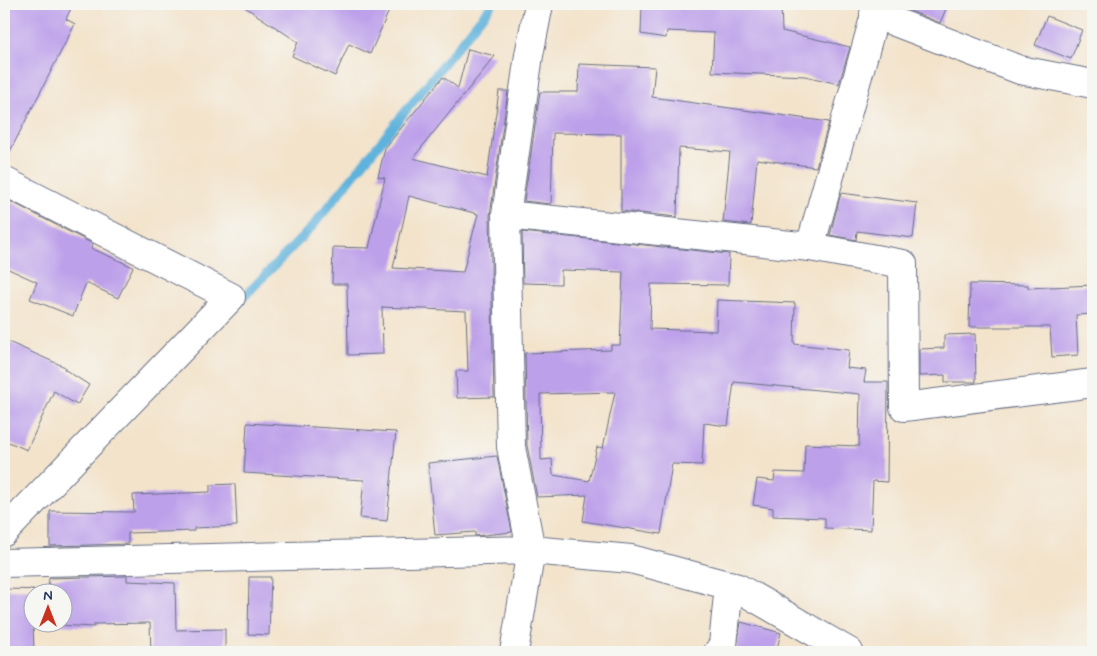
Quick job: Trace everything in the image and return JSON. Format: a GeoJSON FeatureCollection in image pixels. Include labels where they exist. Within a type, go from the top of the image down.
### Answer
{"type":"FeatureCollection","features":[{"type":"Feature","properties":{"kind":"street"},"geometry":{"type":"LineString","coordinates":[[514,652],[531,550],[511,446],[506,214],[529,55],[539,4]]}},
{"type":"Feature","properties":{"kind":"street"},"geometry":{"type":"LineString","coordinates":[[810,247],[876,9],[1020,70],[1093,84]]}},
{"type":"Feature","properties":{"kind":"street"},"geometry":{"type":"LineString","coordinates":[[4,181],[231,297],[4,532]]}},
{"type":"Feature","properties":{"kind":"street"},"geometry":{"type":"LineString","coordinates":[[506,214],[810,247],[903,264],[904,407],[1093,383]]}},
{"type":"Feature","properties":{"kind":"street"},"geometry":{"type":"LineString","coordinates":[[4,563],[531,550],[631,559],[738,588],[850,652]]}},
{"type":"Feature","properties":{"kind":"street"},"geometry":{"type":"LineString","coordinates":[[718,652],[723,645],[729,585]]}},
{"type":"Feature","properties":{"kind":"building"},"geometry":{"type":"Polygon","coordinates":[[[4,4],[73,4],[66,19],[75,24],[4,163],[4,4]]]}},
{"type":"Feature","properties":{"kind":"building"},"geometry":{"type":"Polygon","coordinates":[[[240,4],[392,4],[370,54],[349,44],[335,76],[292,56],[298,42],[240,4]]]}},
{"type":"Feature","properties":{"kind":"building"},"geometry":{"type":"Polygon","coordinates":[[[642,4],[781,4],[782,31],[850,47],[839,84],[805,76],[712,72],[714,33],[667,31],[666,38],[641,34],[642,4]]]}},
{"type":"Feature","properties":{"kind":"building"},"geometry":{"type":"Polygon","coordinates":[[[893,4],[948,4],[940,23],[893,4]]]}},
{"type":"Feature","properties":{"kind":"building"},"geometry":{"type":"Polygon","coordinates":[[[1047,16],[1082,30],[1071,59],[1035,45],[1047,16]]]}},
{"type":"Feature","properties":{"kind":"building"},"geometry":{"type":"Polygon","coordinates":[[[468,49],[495,56],[413,158],[487,177],[499,91],[508,91],[490,215],[494,397],[457,398],[456,371],[468,371],[466,311],[382,307],[383,354],[348,355],[347,284],[332,284],[333,247],[369,248],[385,178],[378,177],[385,148],[443,77],[458,88],[468,49]],[[409,196],[393,268],[463,272],[478,214],[409,196]]]}},
{"type":"Feature","properties":{"kind":"building"},"geometry":{"type":"Polygon","coordinates":[[[579,64],[655,67],[652,97],[829,122],[816,167],[757,159],[751,225],[723,222],[730,152],[679,148],[677,217],[621,211],[621,134],[553,133],[551,204],[524,201],[540,92],[578,92],[579,64]]]}},
{"type":"Feature","properties":{"kind":"building"},"geometry":{"type":"Polygon","coordinates":[[[841,193],[917,203],[913,238],[857,231],[856,240],[830,235],[841,193]]]}},
{"type":"Feature","properties":{"kind":"building"},"geometry":{"type":"Polygon","coordinates":[[[4,198],[93,244],[91,248],[133,267],[118,298],[86,283],[73,316],[30,299],[37,282],[4,267],[4,198]]]}},
{"type":"Feature","properties":{"kind":"building"},"geometry":{"type":"Polygon","coordinates":[[[522,232],[729,254],[728,285],[651,284],[650,329],[716,331],[717,300],[795,303],[794,344],[849,350],[847,368],[866,370],[864,382],[888,382],[887,482],[873,481],[871,530],[825,528],[825,518],[773,516],[773,508],[753,505],[757,479],[774,481],[775,472],[804,473],[805,444],[859,446],[860,394],[734,382],[728,426],[704,423],[702,465],[672,464],[661,534],[583,521],[587,495],[537,497],[527,445],[525,353],[611,350],[611,345],[620,345],[623,272],[561,270],[561,284],[523,283],[522,232]],[[615,392],[540,394],[541,460],[552,459],[553,475],[589,481],[597,447],[603,448],[615,392]]]}},
{"type":"Feature","properties":{"kind":"building"},"geometry":{"type":"Polygon","coordinates":[[[970,284],[1028,285],[1028,288],[1093,285],[1093,314],[1076,315],[1078,355],[1052,357],[1050,327],[969,327],[970,284]]]}},
{"type":"Feature","properties":{"kind":"building"},"geometry":{"type":"Polygon","coordinates":[[[975,334],[976,382],[945,382],[945,375],[919,376],[919,349],[944,348],[944,335],[975,334]]]}},
{"type":"Feature","properties":{"kind":"building"},"geometry":{"type":"Polygon","coordinates":[[[4,340],[65,367],[64,369],[89,385],[77,405],[54,391],[27,450],[4,440],[4,340]]]}},
{"type":"Feature","properties":{"kind":"building"},"geometry":{"type":"Polygon","coordinates":[[[247,423],[396,432],[387,521],[360,518],[364,480],[244,473],[247,423]]]}},
{"type":"Feature","properties":{"kind":"building"},"geometry":{"type":"Polygon","coordinates":[[[497,456],[512,532],[475,536],[475,532],[435,535],[428,463],[497,456]]]}},
{"type":"Feature","properties":{"kind":"building"},"geometry":{"type":"Polygon","coordinates":[[[235,484],[237,526],[194,528],[194,531],[128,533],[128,544],[50,546],[50,511],[134,512],[133,495],[210,492],[210,485],[235,484]]]}},
{"type":"Feature","properties":{"kind":"building"},"geometry":{"type":"Polygon","coordinates":[[[127,576],[127,581],[175,583],[176,630],[225,629],[225,652],[151,652],[150,623],[94,624],[94,627],[72,626],[72,584],[48,584],[49,578],[127,576]]]}},
{"type":"Feature","properties":{"kind":"building"},"geometry":{"type":"Polygon","coordinates":[[[249,577],[271,577],[269,635],[248,634],[249,577]]]}},
{"type":"Feature","properties":{"kind":"building"},"geometry":{"type":"Polygon","coordinates":[[[4,589],[22,589],[22,634],[33,634],[34,652],[4,652],[4,589]]]}},
{"type":"Feature","properties":{"kind":"building"},"geometry":{"type":"Polygon","coordinates":[[[741,622],[781,633],[776,652],[736,652],[741,622]]]}},
{"type":"Feature","properties":{"kind":"waterway"},"geometry":{"type":"LineString","coordinates":[[236,305],[312,227],[492,4]]}}]}
